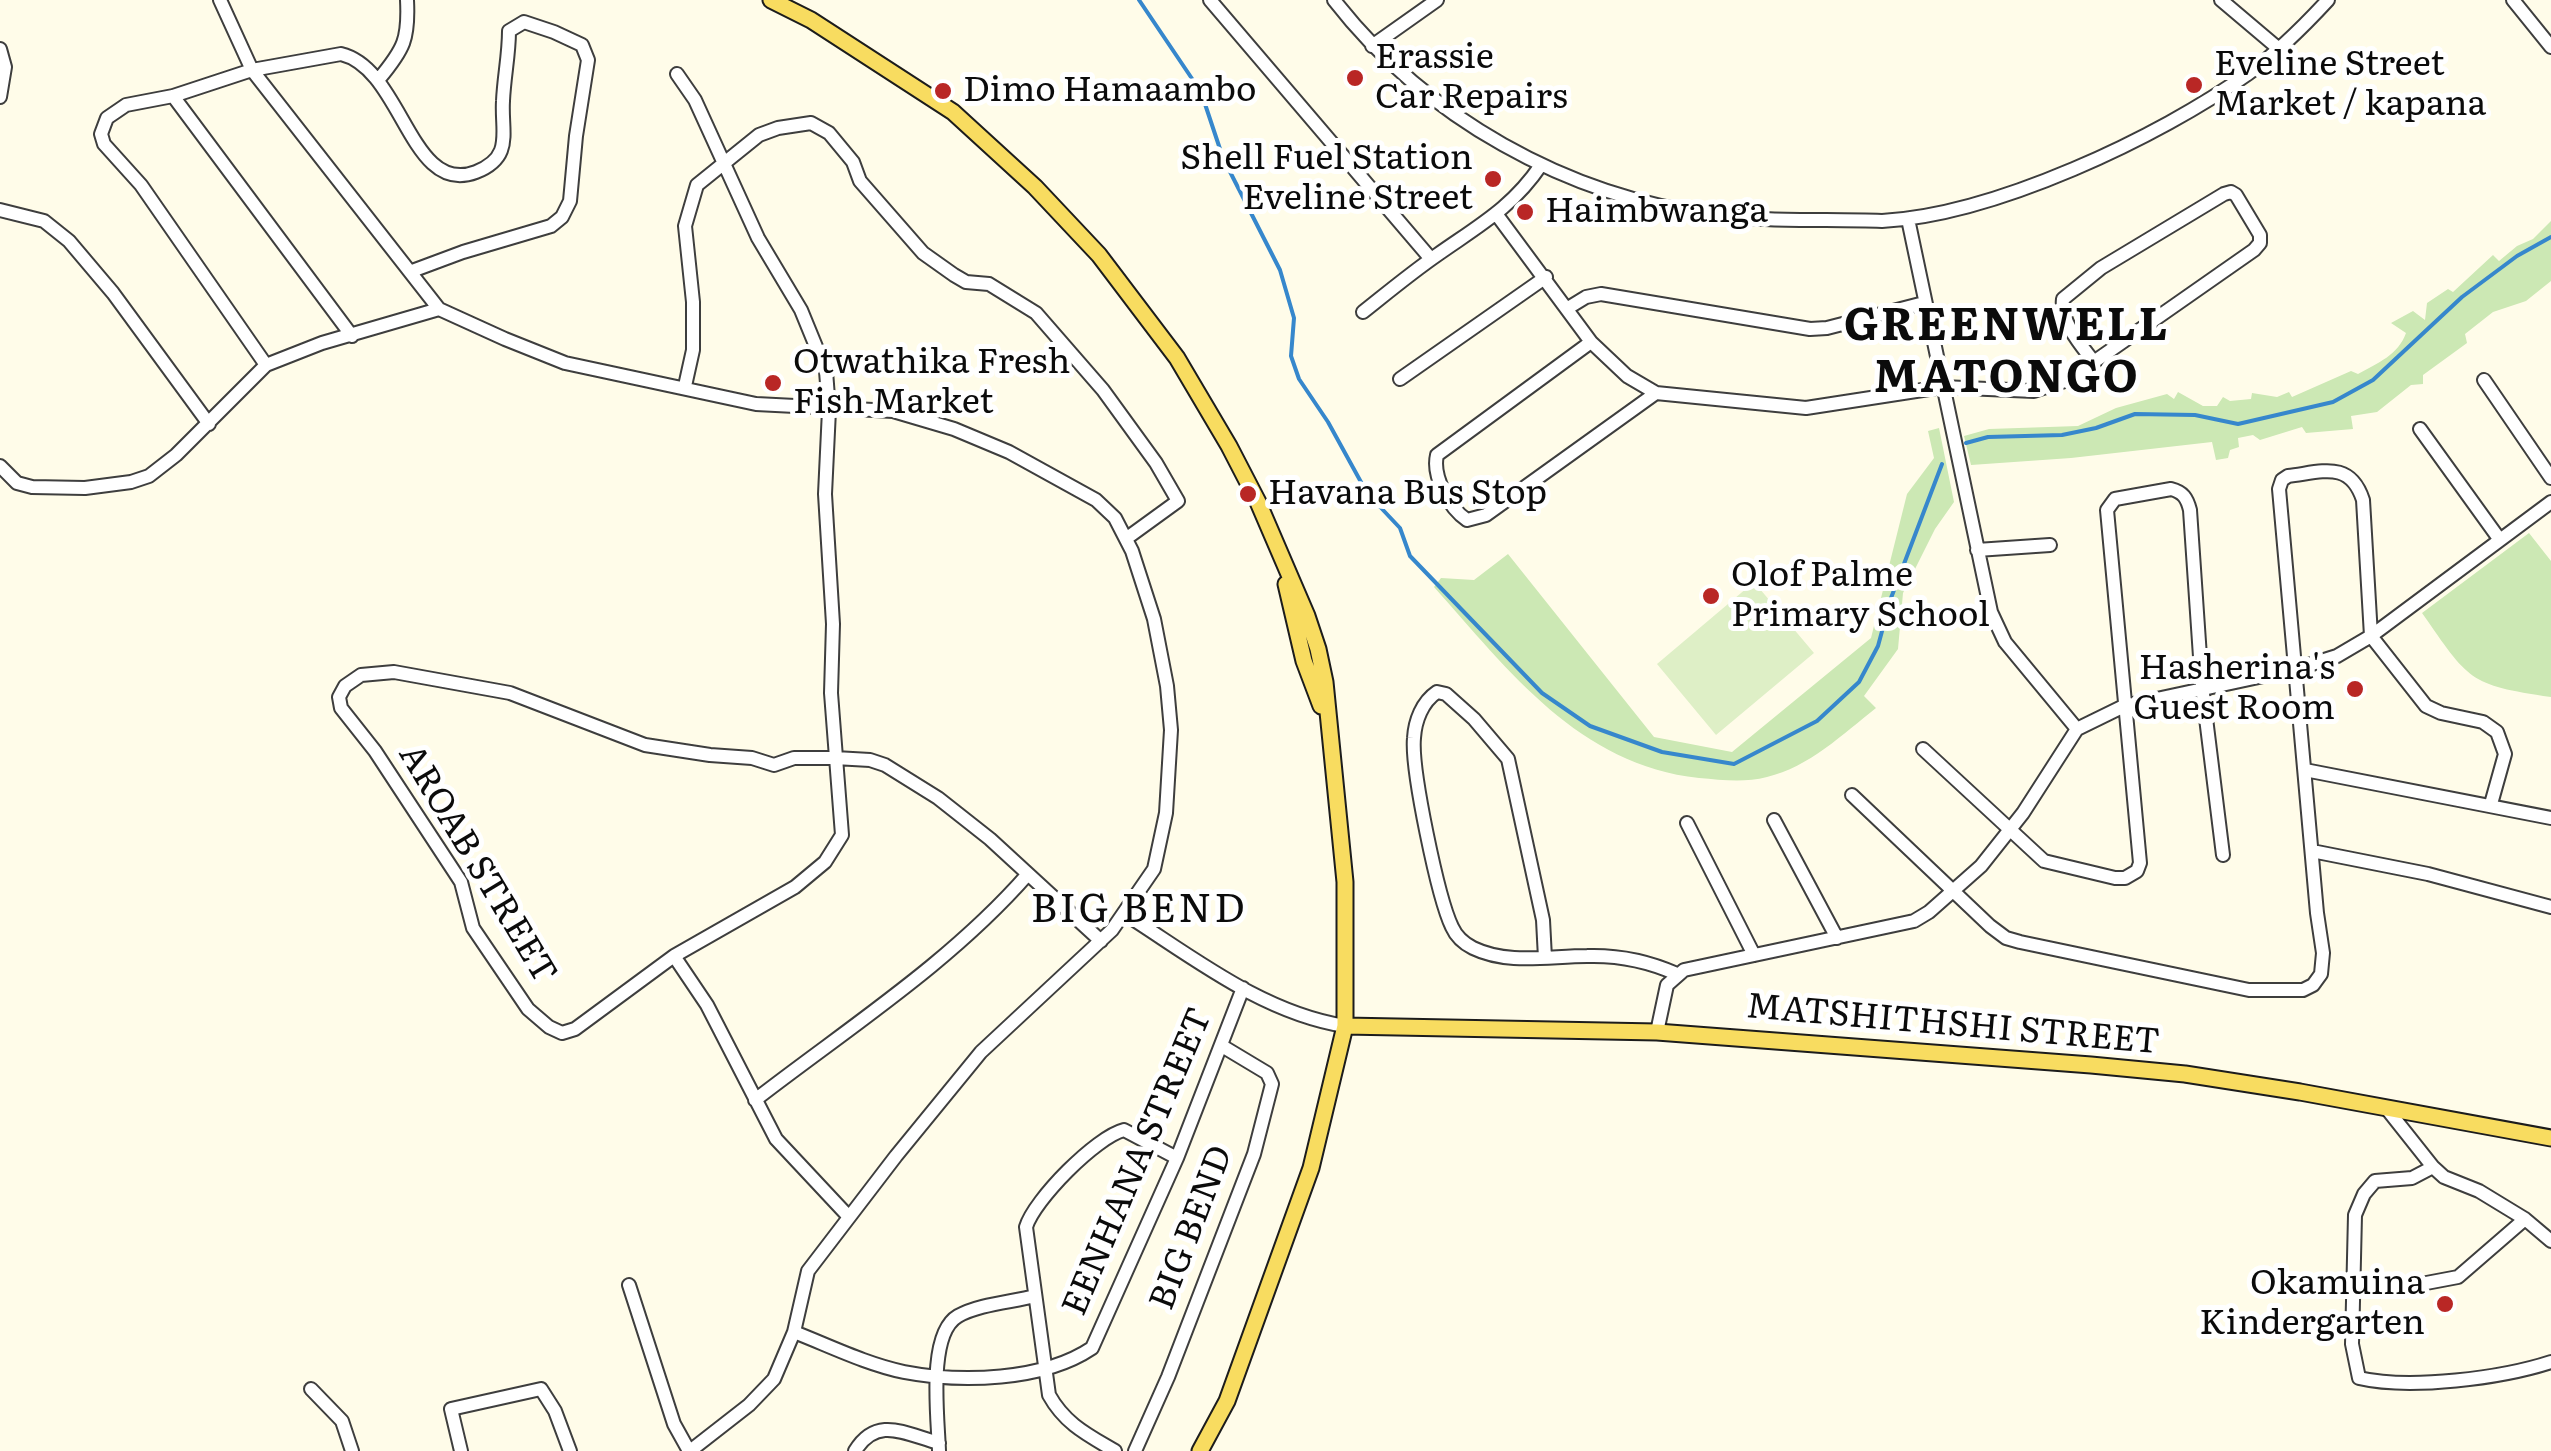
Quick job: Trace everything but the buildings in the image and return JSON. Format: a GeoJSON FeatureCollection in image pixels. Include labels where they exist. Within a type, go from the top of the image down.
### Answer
{"type":"FeatureCollection","features":[{"type":"Feature","properties":{"kind":"main road"},"geometry":{"type":"LineString","coordinates":[[771,0],[812,20],[953,112],[1035,187],[1099,254],[1177,358],[1244,474],[1308,616],[1318,649],[1345,882],[1345,1026],[1310,1168],[1228,1401],[1200,1451]]}},
{"type":"Feature","properties":{"kind":"main road"},"geometry":{"type":"LineString","coordinates":[[800,0],[812,20]]}},
{"type":"Feature","properties":{"kind":"main road","name":"MATSHITHSHI STREET"},"geometry":{"type":"LineString","coordinates":[[1345,1026],[1657,1032],[2185,1074],[2551,1138]]}},
{"type":"Feature","properties":{"kind":"street"},"geometry":{"type":"LineString","coordinates":[[220,0],[252,70],[440,309],[566,363],[756,404],[893,411],[954,429],[1009,452],[1096,500],[1114,518],[1127,538],[1154,619],[1171,730],[1162,842],[1154,869],[1101,942],[981,1052],[849,1217],[808,1271],[785,1358],[766,1390],[690,1451],[674,1424],[629,1286]]}},
{"type":"Feature","properties":{"kind":"street"},"geometry":{"type":"LineString","coordinates":[[380,79],[402,51],[409,30],[408,0]]}},
{"type":"Feature","properties":{"kind":"street"},"geometry":{"type":"LineString","coordinates":[[1210,0],[1431,259]]}},
{"type":"Feature","properties":{"kind":"street"},"geometry":{"type":"LineString","coordinates":[[1334,0],[1372,46],[1444,104],[1497,141],[1541,165],[1639,200],[1716,216],[1908,219],[2002,196],[2069,170],[2201,103],[2279,49],[2328,0]]}},
{"type":"Feature","properties":{"kind":"street"},"geometry":{"type":"LineString","coordinates":[[1372,46],[1436,0]]}},
{"type":"Feature","properties":{"kind":"street"},"geometry":{"type":"LineString","coordinates":[[2221,0],[2279,49]]}},
{"type":"Feature","properties":{"kind":"street"},"geometry":{"type":"LineString","coordinates":[[2513,0],[2551,47]]}},
{"type":"Feature","properties":{"kind":"street"},"geometry":{"type":"LineString","coordinates":[[266,365],[141,184],[104,144],[103,126],[114,111],[252,70],[341,54],[353,57],[380,79],[416,146],[449,174],[468,175],[490,166],[502,150],[510,31],[524,22],[582,45],[588,60],[570,201],[562,217],[551,226],[412,271]]}},
{"type":"Feature","properties":{"kind":"street"},"geometry":{"type":"LineString","coordinates":[[0,50],[6,67],[0,97]]}},
{"type":"Feature","properties":{"kind":"street"},"geometry":{"type":"LineString","coordinates":[[678,74],[695,100],[721,162],[812,335],[826,371],[829,410],[825,494],[833,624],[831,692],[835,758],[870,760],[904,776],[990,839],[1101,942]]}},
{"type":"Feature","properties":{"kind":"street"},"geometry":{"type":"LineString","coordinates":[[172,96],[352,336]]}},
{"type":"Feature","properties":{"kind":"street"},"geometry":{"type":"LineString","coordinates":[[685,386],[693,350],[686,226],[696,185],[759,136],[778,128],[810,123],[822,128],[853,162],[860,181],[923,254],[966,282],[990,284],[1036,313],[1103,390],[1178,501],[1127,538]]}},
{"type":"Feature","properties":{"kind":"street"},"geometry":{"type":"LineString","coordinates":[[1363,312],[1431,259],[1498,215],[1524,191],[1541,165]]}},
{"type":"Feature","properties":{"kind":"street"},"geometry":{"type":"LineString","coordinates":[[1498,215],[1591,342],[1627,376],[1656,393],[1806,408],[1942,386],[2046,390],[2068,380],[2094,362],[2232,266],[2260,243],[2260,236],[2236,195],[2224,194],[2114,260],[2063,299],[2066,318],[2094,362]]}},
{"type":"Feature","properties":{"kind":"street"},"geometry":{"type":"LineString","coordinates":[[0,210],[44,221],[69,241],[209,424]]}},
{"type":"Feature","properties":{"kind":"street"},"geometry":{"type":"LineString","coordinates":[[1908,219],[1991,612],[2004,642],[2077,729]]}},
{"type":"Feature","properties":{"kind":"street"},"geometry":{"type":"LineString","coordinates":[[1400,379],[1546,278]]}},
{"type":"Feature","properties":{"kind":"street"},"geometry":{"type":"LineString","coordinates":[[1568,308],[1586,297],[1601,294],[1827,328],[1924,303]]}},
{"type":"Feature","properties":{"kind":"street"},"geometry":{"type":"LineString","coordinates":[[0,466],[17,483],[32,486],[84,488],[149,476],[209,424],[266,365],[322,343],[440,309]]}},
{"type":"Feature","properties":{"kind":"street"},"geometry":{"type":"LineString","coordinates":[[1591,342],[1437,455],[1438,478],[1457,513],[1467,520],[1486,515],[1656,393]]}},
{"type":"Feature","properties":{"kind":"street"},"geometry":{"type":"LineString","coordinates":[[2484,380],[2551,478]]}},
{"type":"Feature","properties":{"kind":"street"},"geometry":{"type":"LineString","coordinates":[[2420,429],[2500,540]]}},
{"type":"Feature","properties":{"kind":"street"},"geometry":{"type":"LineString","coordinates":[[1852,795],[2006,938],[2249,990],[2303,990],[2318,979],[2322,966],[2280,489],[2282,480],[2288,476],[2340,472],[2349,474],[2358,485],[2365,518],[2371,636],[2426,706],[2484,722],[2497,732],[2504,754],[2491,804]]}},
{"type":"Feature","properties":{"kind":"street"},"geometry":{"type":"LineString","coordinates":[[1923,749],[2044,861],[2116,878],[2137,871],[2140,863],[2107,510],[2116,499],[2171,489],[2184,495],[2188,502],[2202,686],[2222,854]]}},
{"type":"Feature","properties":{"kind":"street"},"geometry":{"type":"LineString","coordinates":[[1657,1032],[1668,985],[1677,974],[1702,965],[1914,921],[1955,892],[2009,831],[2077,729],[2124,706],[2202,686],[2296,669],[2336,656],[2371,636],[2551,502]]}},
{"type":"Feature","properties":{"kind":"street"},"geometry":{"type":"LineString","coordinates":[[1976,550],[2050,544]]}},
{"type":"Feature","properties":{"kind":"street","name":"AROAB STREET"},"geometry":{"type":"LineString","coordinates":[[368,672],[394,672],[510,693],[645,745],[710,756],[752,758],[774,765],[794,758],[835,758],[842,835],[825,862],[795,887],[674,956],[575,1029],[562,1033],[549,1028],[528,1009],[473,928],[461,882],[375,751],[341,708],[339,698],[344,686],[368,672]]}},
{"type":"Feature","properties":{"kind":"street"},"geometry":{"type":"LineString","coordinates":[[1545,958],[1543,920],[1508,759],[1474,719],[1446,694],[1437,692],[1419,716],[1413,752],[1450,924],[1458,938],[1478,950],[1518,959],[1614,957],[1639,960],[1677,974]]}},
{"type":"Feature","properties":{"kind":"street"},"geometry":{"type":"LineString","coordinates":[[2306,770],[2551,818]]}},
{"type":"Feature","properties":{"kind":"street"},"geometry":{"type":"LineString","coordinates":[[1774,820],[1837,938]]}},
{"type":"Feature","properties":{"kind":"street"},"geometry":{"type":"LineString","coordinates":[[1687,823],[1754,955]]}},
{"type":"Feature","properties":{"kind":"street"},"geometry":{"type":"LineString","coordinates":[[2312,851],[2428,874],[2551,907]]}},
{"type":"Feature","properties":{"kind":"street"},"geometry":{"type":"LineString","coordinates":[[754,1100],[901,991],[994,912],[1028,874]]}},
{"type":"Feature","properties":{"kind":"street"},"geometry":{"type":"LineString","coordinates":[[1125,914],[1243,988],[1309,1020],[1345,1026]]}},
{"type":"Feature","properties":{"kind":"street"},"geometry":{"type":"LineString","coordinates":[[674,956],[706,1005],[776,1138],[849,1217]]}},
{"type":"Feature","properties":{"kind":"street","name":"EENHANA STREET"},"geometry":{"type":"LineString","coordinates":[[794,1332],[868,1362],[938,1377],[994,1378],[1043,1370],[1076,1359],[1092,1348],[1177,1158],[1243,988]]}},
{"type":"Feature","properties":{"kind":"street","name":"BIG BEND"},"geometry":{"type":"LineString","coordinates":[[1135,1451],[1168,1377],[1254,1154],[1272,1084],[1267,1072],[1222,1046]]}},
{"type":"Feature","properties":{"kind":"street"},"geometry":{"type":"LineString","coordinates":[[2387,1109],[2444,1177],[2479,1191],[2525,1219],[2551,1242]]}},
{"type":"Feature","properties":{"kind":"street"},"geometry":{"type":"LineString","coordinates":[[1115,1451],[1072,1426],[1049,1396],[1026,1228],[1037,1206],[1098,1142],[1124,1130],[1177,1158]]}},
{"type":"Feature","properties":{"kind":"street"},"geometry":{"type":"LineString","coordinates":[[2433,1167],[2412,1178],[2375,1181],[2364,1194],[2356,1215],[2352,1344],[2360,1378],[2398,1384],[2519,1372],[2551,1362]]}},
{"type":"Feature","properties":{"kind":"street"},"geometry":{"type":"LineString","coordinates":[[2354,1282],[2421,1284],[2458,1277],[2525,1219]]}},
{"type":"Feature","properties":{"kind":"street"},"geometry":{"type":"LineString","coordinates":[[854,1451],[861,1440],[876,1430],[888,1429],[939,1447],[937,1356],[942,1336],[962,1313],[1035,1296]]}},
{"type":"Feature","properties":{"kind":"street"},"geometry":{"type":"LineString","coordinates":[[461,1451],[451,1409],[541,1389],[555,1411],[570,1451]]}},
{"type":"Feature","properties":{"kind":"street"},"geometry":{"type":"LineString","coordinates":[[312,1390],[342,1421],[352,1451]]}},
{"type":"Feature","properties":{"kind":"green space"},"geometry":{"type":"Polygon","coordinates":[[[2551,221],[2551,281],[2526,301],[2493,312],[2465,334],[2467,343],[2423,375],[2423,384],[2411,385],[2377,412],[2351,416],[2353,429],[2306,433],[2302,427],[2260,440],[2253,435],[2238,438],[2239,447],[2230,450],[2228,458],[2216,460],[2212,442],[1971,465],[1964,436],[1989,429],[2078,426],[2116,408],[2167,394],[2174,399],[2178,392],[2203,406],[2217,406],[2223,397],[2230,401],[2251,399],[2252,393],[2277,397],[2289,392],[2292,397],[2351,371],[2358,374],[2386,358],[2402,341],[2406,333],[2391,323],[2413,311],[2425,320],[2427,303],[2448,289],[2453,292],[2493,255],[2499,261],[2533,239],[2551,221]]]}},
{"type":"Feature","properties":{"kind":"green space"},"geometry":{"type":"Polygon","coordinates":[[[1939,428],[1954,502],[1935,529],[1903,593],[1898,649],[1864,696],[1876,708],[1825,749],[1797,766],[1767,777],[1699,778],[1656,770],[1582,734],[1519,681],[1434,587],[1441,578],[1474,580],[1508,554],[1654,737],[1732,752],[1871,638],[1907,494],[1934,458],[1928,431],[1939,428]]]}},
{"type":"Feature","properties":{"kind":"green space"},"geometry":{"type":"Polygon","coordinates":[[[2529,533],[2551,561],[2551,697],[2502,688],[2473,676],[2450,653],[2422,613],[2529,533]]]}},
{"type":"Feature","properties":{"kind":"green space"},"geometry":{"type":"Polygon","coordinates":[[[1754,582],[1814,653],[1716,735],[1657,664],[1754,582]]]}},
{"type":"Feature","properties":{"kind":"waterway"},"geometry":{"type":"LineString","coordinates":[[1139,0],[1201,92],[1223,158],[1280,270],[1294,318],[1291,356],[1299,379],[1367,493],[1400,528],[1410,556],[1542,693],[1590,726],[1662,752],[1734,764],[1817,721],[1859,682],[1878,646],[1891,598],[1942,464]]}},
{"type":"Feature","properties":{"kind":"waterway"},"geometry":{"type":"LineString","coordinates":[[1966,443],[1988,437],[2062,435],[2135,414],[2195,415],[2238,424],[2333,402],[2373,380],[2462,297],[2517,256],[2551,237]]}},
{"type":"Feature","properties":{"kind":"place","name":"Erassie Car Repairs"},"geometry":{"type":"Point","coordinates":[1355,78]}},
{"type":"Feature","properties":{"kind":"place","name":"Eveline Street Market / kapana"},"geometry":{"type":"Point","coordinates":[2194,85]}},
{"type":"Feature","properties":{"kind":"place","name":"Dimo Hamaambo"},"geometry":{"type":"Point","coordinates":[943,91]}},
{"type":"Feature","properties":{"kind":"place","name":"Shell Fuel Station Eveline Street"},"geometry":{"type":"Point","coordinates":[1493,179]}},
{"type":"Feature","properties":{"kind":"place","name":"Haimbwanga"},"geometry":{"type":"Point","coordinates":[1525,212]}},
{"type":"Feature","properties":{"kind":"place","name":"Otwathika Fresh Fish Market"},"geometry":{"type":"Point","coordinates":[773,383]}},
{"type":"Feature","properties":{"kind":"place","name":"Havana Bus Stop"},"geometry":{"type":"Point","coordinates":[1248,494]}},
{"type":"Feature","properties":{"kind":"place","name":"Olof Palme Primary School"},"geometry":{"type":"Point","coordinates":[1711,596]}},
{"type":"Feature","properties":{"kind":"place","name":"Hasherina's Guest Room"},"geometry":{"type":"Point","coordinates":[2355,689]}},
{"type":"Feature","properties":{"kind":"place","name":"Okamuina Kindergarten"},"geometry":{"type":"Point","coordinates":[2445,1304]}},
{"type":"Feature","properties":{"kind":"district","name":"GREENWELL MATONGO"},"geometry":{"type":"Point","coordinates":[2007,353]}},
{"type":"Feature","properties":{"kind":"district","name":"BIG BEND"},"geometry":{"type":"Point","coordinates":[1139,910]}}]}
